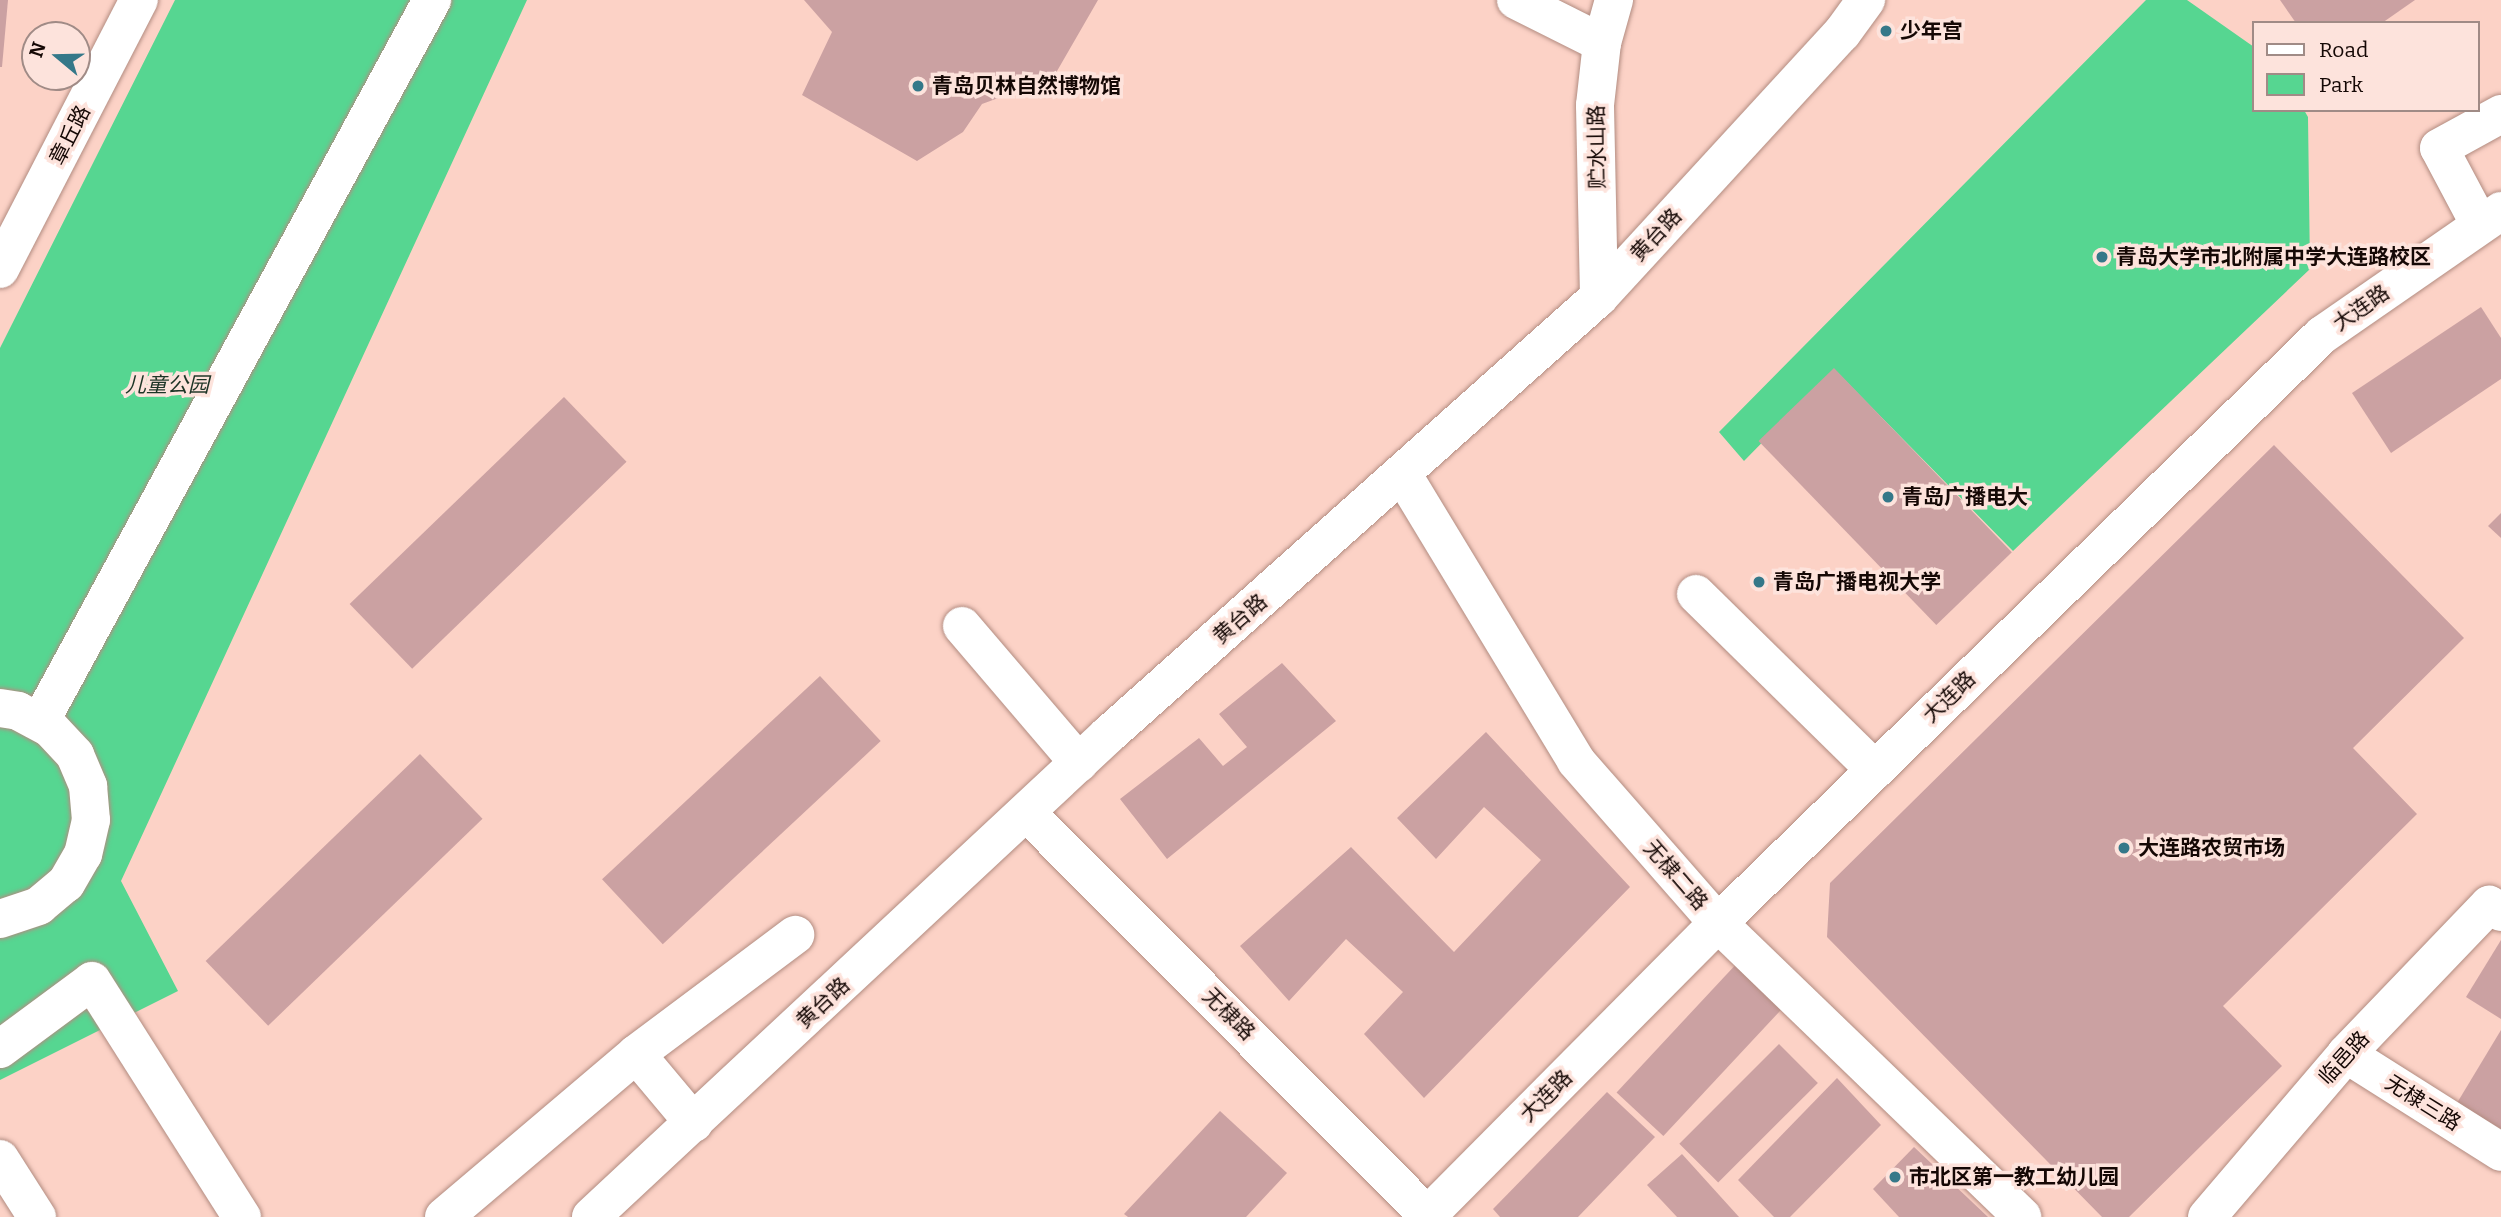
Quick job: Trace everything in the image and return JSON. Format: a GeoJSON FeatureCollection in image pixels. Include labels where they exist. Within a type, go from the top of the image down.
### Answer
{"type":"FeatureCollection","features":[{"type":"Feature","properties":{"kind":"street","name":"章丘路"},"geometry":{"type":"LineString","coordinates":[[0,269],[139,0]]}},
{"type":"Feature","properties":{"kind":"street"},"geometry":{"type":"LineString","coordinates":[[40,722],[432,0]]}},
{"type":"Feature","properties":{"kind":"street"},"geometry":{"type":"LineString","coordinates":[[1516,0],[1602,43]]}},
{"type":"Feature","properties":{"kind":"street","name":"贮水山路"},"geometry":{"type":"LineString","coordinates":[[1599,297],[1595,105],[1602,43],[1614,0]]}},
{"type":"Feature","properties":{"kind":"street","name":"黄台路"},"geometry":{"type":"LineString","coordinates":[[591,1217],[1079,763],[1599,297],[1842,33],[1866,0]]}},
{"type":"Feature","properties":{"kind":"street"},"geometry":{"type":"LineString","coordinates":[[2490,218],[2439,148],[2501,114]]}},
{"type":"Feature","properties":{"kind":"street","name":"大连路"},"geometry":{"type":"LineString","coordinates":[[1428,1216],[1718,923],[2322,335],[2490,218]]}},
{"type":"Feature","properties":{"kind":"street","name":"无棣二路"},"geometry":{"type":"LineString","coordinates":[[1403,475],[1576,761],[1718,923],[2022,1217]]}},
{"type":"Feature","properties":{"kind":"street"},"geometry":{"type":"LineString","coordinates":[[1696,594],[1875,770]]}},
{"type":"Feature","properties":{"kind":"street"},"geometry":{"type":"LineString","coordinates":[[962,626],[1079,763]]}},
{"type":"Feature","properties":{"kind":"street"},"geometry":{"type":"LineString","coordinates":[[0,708],[40,722],[75,755],[88,786],[91,820],[83,854],[66,883],[40,905],[0,919]]}},
{"type":"Feature","properties":{"kind":"street","name":"无棣路"},"geometry":{"type":"LineString","coordinates":[[1027,813],[1428,1216]]}},
{"type":"Feature","properties":{"kind":"street","name":"临邑路"},"geometry":{"type":"LineString","coordinates":[[2207,1217],[2346,1054],[2495,908]]}},
{"type":"Feature","properties":{"kind":"street"},"geometry":{"type":"LineString","coordinates":[[444,1217],[636,1054],[795,935]]}},
{"type":"Feature","properties":{"kind":"street"},"geometry":{"type":"LineString","coordinates":[[0,1049],[92,981],[242,1217]]}},
{"type":"Feature","properties":{"kind":"street"},"geometry":{"type":"LineString","coordinates":[[636,1054],[694,1123]]}},
{"type":"Feature","properties":{"kind":"street","name":"无棣三路"},"geometry":{"type":"LineString","coordinates":[[2346,1054],[2501,1152]]}},
{"type":"Feature","properties":{"kind":"street"},"geometry":{"type":"LineString","coordinates":[[0,1159],[37,1217]]}},
{"type":"Feature","properties":{"kind":"green space","name":"儿童公园"},"geometry":{"type":"Polygon","coordinates":[[[175,0],[527,0],[121,881],[178,991],[0,1080],[0,348],[175,0]]]}},
{"type":"Feature","properties":{"kind":"green space","name":"青岛大学市北附属中学大连路校区"},"geometry":{"type":"Polygon","coordinates":[[[2146,0],[2187,0],[2252,46],[2252,112],[2305,112],[2308,117],[2310,269],[2013,551],[1834,369],[1744,461],[1719,432],[2146,0]]]}},
{"type":"Feature","properties":{"kind":"building"},"geometry":{"type":"Polygon","coordinates":[[[0,0],[8,0],[2,67],[0,67],[0,0]]]}},
{"type":"Feature","properties":{"kind":"building","name":"青岛贝林自然博物馆"},"geometry":{"type":"Polygon","coordinates":[[[804,0],[1098,0],[1053,78],[982,104],[963,132],[917,161],[802,95],[832,32],[804,0]]]}},
{"type":"Feature","properties":{"kind":"building"},"geometry":{"type":"Polygon","coordinates":[[[2280,0],[2415,0],[2385,21],[2295,21],[2280,0]]]}},
{"type":"Feature","properties":{"kind":"building"},"geometry":{"type":"Polygon","coordinates":[[[2481,307],[2501,338],[2501,379],[2391,453],[2352,393],[2481,307]]]}},
{"type":"Feature","properties":{"kind":"building","name":"青岛广播电大"},"geometry":{"type":"Polygon","coordinates":[[[1834,368],[2012,552],[1936,625],[1758,441],[1834,368]]]}},
{"type":"Feature","properties":{"kind":"building"},"geometry":{"type":"Polygon","coordinates":[[[564,397],[627,462],[412,669],[350,604],[564,397]]]}},
{"type":"Feature","properties":{"kind":"building","name":"大连路农贸市场"},"geometry":{"type":"Polygon","coordinates":[[[2274,445],[2464,638],[2353,748],[2417,814],[2223,1006],[2282,1066],[2129,1217],[2102,1217],[1827,937],[1830,883],[2274,445]]]}},
{"type":"Feature","properties":{"kind":"building"},"geometry":{"type":"Polygon","coordinates":[[[2501,513],[2501,538],[2488,526],[2501,513]]]}},
{"type":"Feature","properties":{"kind":"building"},"geometry":{"type":"Polygon","coordinates":[[[1282,663],[1336,721],[1167,859],[1120,799],[1199,738],[1223,766],[1247,747],[1219,714],[1282,663]]]}},
{"type":"Feature","properties":{"kind":"building"},"geometry":{"type":"Polygon","coordinates":[[[820,676],[881,741],[663,944],[602,879],[820,676]]]}},
{"type":"Feature","properties":{"kind":"building"},"geometry":{"type":"Polygon","coordinates":[[[1486,732],[1630,887],[1424,1098],[1364,1034],[1403,992],[1346,939],[1289,1001],[1240,946],[1351,847],[1454,952],[1541,860],[1484,807],[1436,859],[1397,818],[1486,732]]]}},
{"type":"Feature","properties":{"kind":"building"},"geometry":{"type":"Polygon","coordinates":[[[420,754],[483,819],[268,1026],[206,961],[420,754]]]}},
{"type":"Feature","properties":{"kind":"building"},"geometry":{"type":"Polygon","coordinates":[[[2501,940],[2501,1019],[2466,997],[2501,940]]]}},
{"type":"Feature","properties":{"kind":"building"},"geometry":{"type":"Polygon","coordinates":[[[1740,960],[1787,1004],[1663,1136],[1617,1092],[1740,960]]]}},
{"type":"Feature","properties":{"kind":"building"},"geometry":{"type":"Polygon","coordinates":[[[2501,1030],[2501,1129],[2457,1103],[2501,1030]]]}},
{"type":"Feature","properties":{"kind":"building"},"geometry":{"type":"Polygon","coordinates":[[[1779,1044],[1818,1083],[1718,1183],[1679,1144],[1779,1044]]]}},
{"type":"Feature","properties":{"kind":"building"},"geometry":{"type":"Polygon","coordinates":[[[1837,1078],[1881,1125],[1790,1217],[1774,1217],[1738,1180],[1837,1078]]]}},
{"type":"Feature","properties":{"kind":"building"},"geometry":{"type":"Polygon","coordinates":[[[1607,1092],[1655,1137],[1578,1217],[1500,1217],[1493,1209],[1607,1092]]]}},
{"type":"Feature","properties":{"kind":"building"},"geometry":{"type":"Polygon","coordinates":[[[1220,1111],[1287,1173],[1246,1217],[1128,1217],[1124,1214],[1220,1111]]]}},
{"type":"Feature","properties":{"kind":"building"},"geometry":{"type":"Polygon","coordinates":[[[1914,1147],[1988,1217],[1899,1217],[1873,1189],[1914,1147]]]}},
{"type":"Feature","properties":{"kind":"building"},"geometry":{"type":"Polygon","coordinates":[[[1682,1154],[1739,1217],[1677,1217],[1647,1185],[1682,1154]]]}},
{"type":"Feature","properties":{"kind":"place","name":"少年宫"},"geometry":{"type":"Point","coordinates":[1886,31]}},
{"type":"Feature","properties":{"kind":"place","name":"青岛贝林自然博物馆"},"geometry":{"type":"Point","coordinates":[918,86]}},
{"type":"Feature","properties":{"kind":"place","name":"青岛大学市北附属中学大连路校区"},"geometry":{"type":"Point","coordinates":[2102,257]}},
{"type":"Feature","properties":{"kind":"place","name":"青岛广播电大"},"geometry":{"type":"Point","coordinates":[1888,497]}},
{"type":"Feature","properties":{"kind":"place","name":"青岛广播电视大学"},"geometry":{"type":"Point","coordinates":[1759,582]}},
{"type":"Feature","properties":{"kind":"place","name":"大连路农贸市场"},"geometry":{"type":"Point","coordinates":[2124,848]}},
{"type":"Feature","properties":{"kind":"place","name":"市北区第一教工幼儿园"},"geometry":{"type":"Point","coordinates":[1895,1177]}}]}
